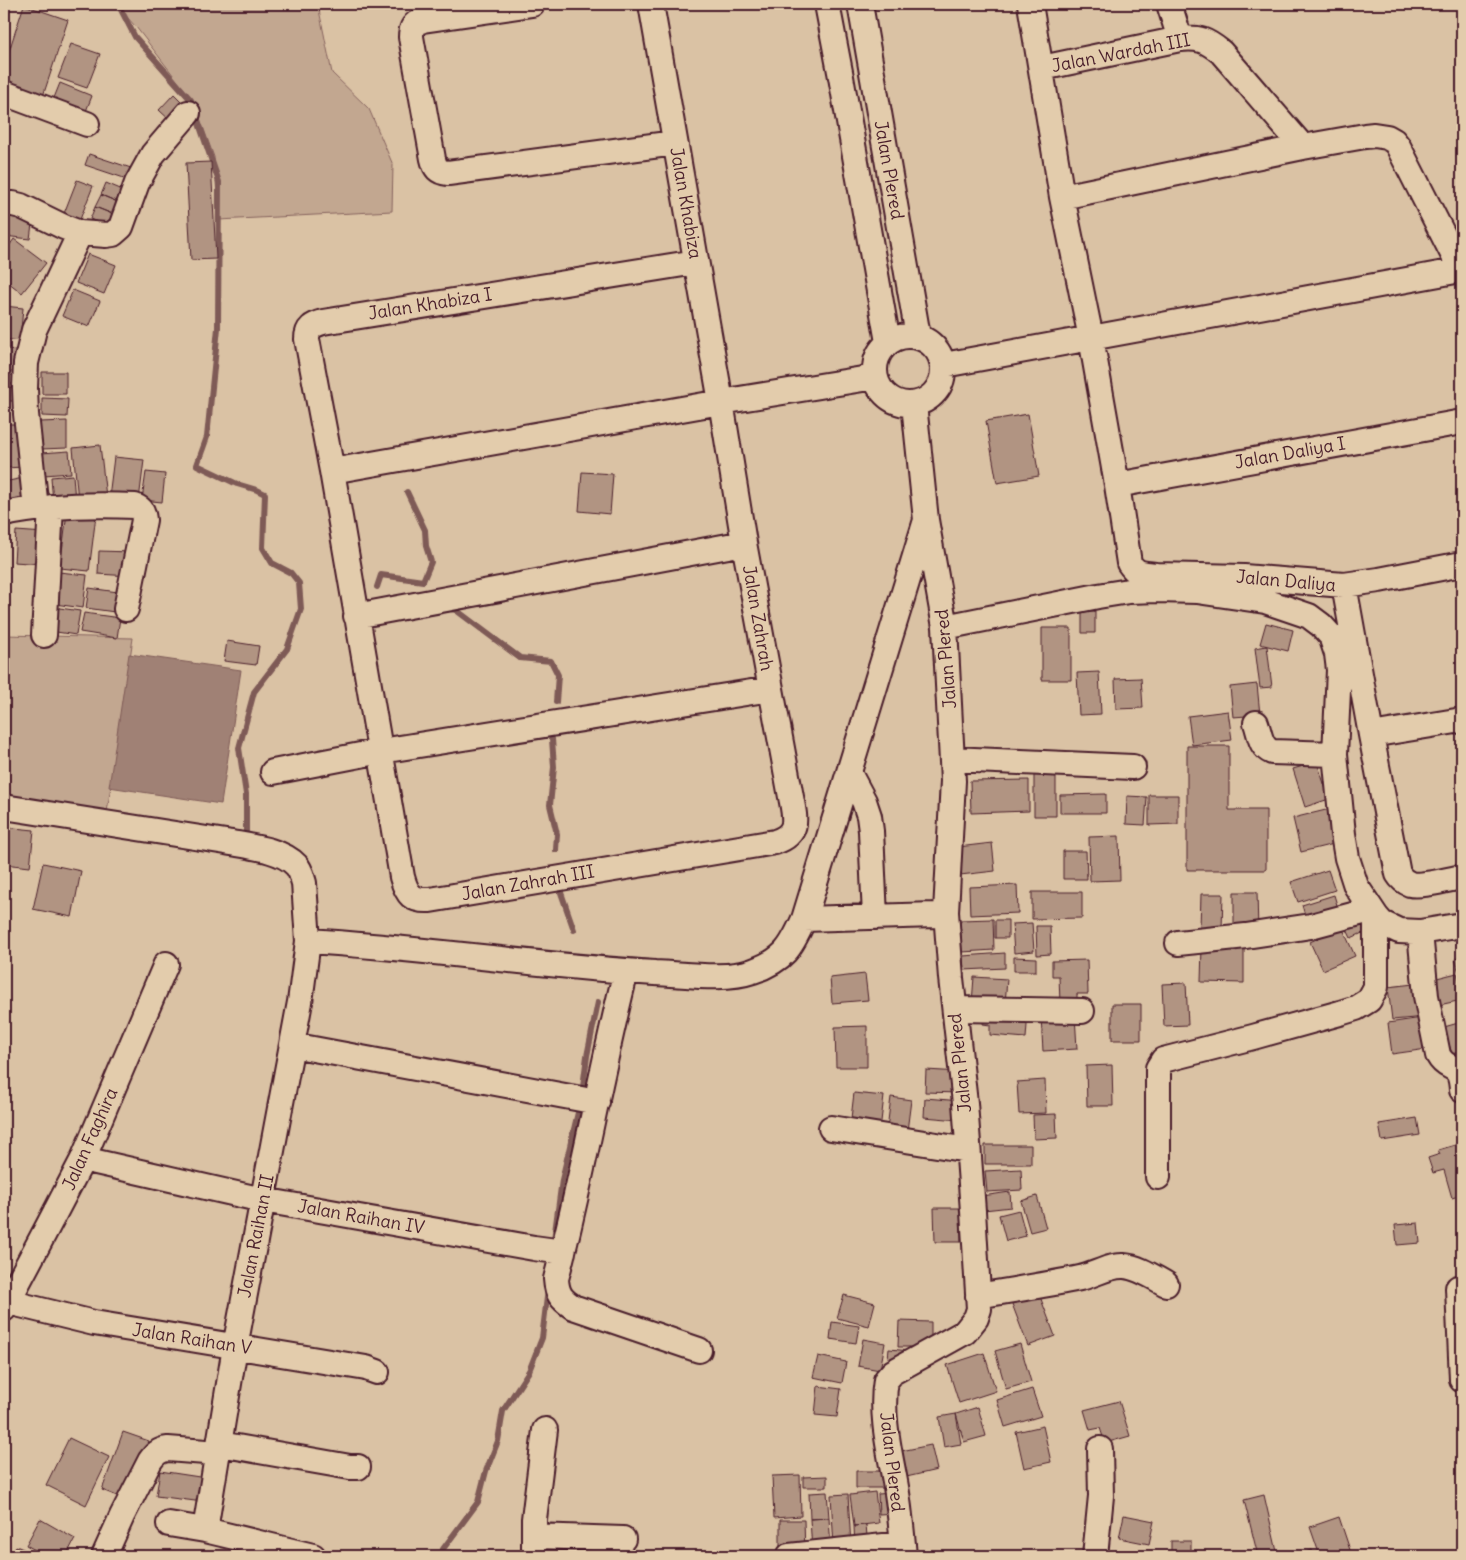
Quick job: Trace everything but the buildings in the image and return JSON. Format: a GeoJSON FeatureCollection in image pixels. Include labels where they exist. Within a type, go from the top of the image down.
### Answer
{"type":"FeatureCollection","features":[{"type":"Feature","properties":{"kind":"street"},"geometry":{"type":"LineString","coordinates":[[532,4],[423,20],[413,26],[411,37],[431,149],[438,171],[448,173],[675,142]]}},
{"type":"Feature","properties":{"kind":"street","name":"Jalan Khabiza"},"geometry":{"type":"LineString","coordinates":[[651,4],[721,402]]}},
{"type":"Feature","properties":{"kind":"street"},"geometry":{"type":"LineString","coordinates":[[826,4],[841,76],[888,342]]}},
{"type":"Feature","properties":{"kind":"street","name":"Jalan Plered"},"geometry":{"type":"LineString","coordinates":[[860,4],[918,336]]}},
{"type":"Feature","properties":{"kind":"street","name":"Jalan Daliya"},"geometry":{"type":"LineString","coordinates":[[1030,4],[1062,197],[1117,484],[1128,563],[1134,570],[1156,575],[1227,576],[1344,585],[1398,874],[1406,882],[1415,885],[1462,877]]}},
{"type":"Feature","properties":{"kind":"street"},"geometry":{"type":"LineString","coordinates":[[1169,4],[1180,39]]}},
{"type":"Feature","properties":{"kind":"street","name":"Jalan Wardah III"},"geometry":{"type":"LineString","coordinates":[[1042,68],[1195,37],[1209,42],[1221,52],[1303,147]]}},
{"type":"Feature","properties":{"kind":"street"},"geometry":{"type":"LineString","coordinates":[[841,76],[872,70]]}},
{"type":"Feature","properties":{"kind":"street"},"geometry":{"type":"LineString","coordinates":[[4,93],[86,124]]}},
{"type":"Feature","properties":{"kind":"street"},"geometry":{"type":"LineString","coordinates":[[4,204],[21,206],[80,233],[106,236],[113,234],[121,227],[138,184],[153,154],[188,113]]}},
{"type":"Feature","properties":{"kind":"street"},"geometry":{"type":"LineString","coordinates":[[944,365],[1462,271],[1398,146],[1387,137],[1374,135],[1303,147],[1062,197]]}},
{"type":"Feature","properties":{"kind":"street"},"geometry":{"type":"LineString","coordinates":[[44,635],[44,508],[26,414],[26,363],[34,330],[80,233]]}},
{"type":"Feature","properties":{"kind":"street","name":"Jalan Khabiza I"},"geometry":{"type":"LineString","coordinates":[[332,471],[307,339],[312,326],[332,320],[696,262]]}},
{"type":"Feature","properties":{"kind":"street"},"geometry":{"type":"LineString","coordinates":[[902,336],[918,336],[930,342],[939,352],[944,365],[943,379],[937,391],[927,400],[914,404],[901,404],[888,398],[879,388],[875,377],[875,363],[880,351],[888,342],[902,336]]}},
{"type":"Feature","properties":{"kind":"street"},"geometry":{"type":"LineString","coordinates":[[381,751],[332,471],[721,402],[875,377]]}},
{"type":"Feature","properties":{"kind":"street","name":"Jalan Zahrah"},"geometry":{"type":"LineString","coordinates":[[721,402],[744,543],[794,812],[791,833]]}},
{"type":"Feature","properties":{"kind":"street","name":"Jalan Plered"},"geometry":{"type":"LineString","coordinates":[[903,1550],[886,1425],[886,1380],[894,1372],[964,1332],[976,1318],[978,1309],[968,1150],[946,912],[953,781],[946,627],[926,520],[914,404]]}},
{"type":"Feature","properties":{"kind":"street","name":"Jalan Daliya I"},"geometry":{"type":"LineString","coordinates":[[1117,484],[1462,422]]}},
{"type":"Feature","properties":{"kind":"street"},"geometry":{"type":"LineString","coordinates":[[4,514],[44,508],[96,504],[135,506],[140,508],[143,512],[144,520],[126,609]]}},
{"type":"Feature","properties":{"kind":"street"},"geometry":{"type":"LineString","coordinates":[[308,941],[393,947],[626,971],[724,976],[751,972],[769,965],[782,956],[794,940],[804,919],[926,520]]}},
{"type":"Feature","properties":{"kind":"street"},"geometry":{"type":"LineString","coordinates":[[356,616],[744,543]]}},
{"type":"Feature","properties":{"kind":"street"},"geometry":{"type":"LineString","coordinates":[[1344,585],[1462,564]]}},
{"type":"Feature","properties":{"kind":"street"},"geometry":{"type":"LineString","coordinates":[[946,627],[1129,591],[1158,590],[1198,592],[1265,601],[1309,616],[1331,636],[1337,654],[1339,670],[1335,754],[1347,858],[1356,886],[1373,913],[1389,927],[1399,931],[1420,932],[1462,925]]}},
{"type":"Feature","properties":{"kind":"street"},"geometry":{"type":"LineString","coordinates":[[273,772],[381,751],[770,689]]}},
{"type":"Feature","properties":{"kind":"street"},"geometry":{"type":"LineString","coordinates":[[1371,735],[1462,720]]}},
{"type":"Feature","properties":{"kind":"street"},"geometry":{"type":"LineString","coordinates":[[1256,723],[1262,744],[1267,750],[1272,752],[1335,754]]}},
{"type":"Feature","properties":{"kind":"street","name":"Jalan Zahrah III"},"geometry":{"type":"LineString","coordinates":[[381,751],[405,887],[408,893],[420,900],[775,842],[786,838],[791,833]]}},
{"type":"Feature","properties":{"kind":"street"},"geometry":{"type":"LineString","coordinates":[[952,759],[1133,767]]}},
{"type":"Feature","properties":{"kind":"street"},"geometry":{"type":"LineString","coordinates":[[849,773],[864,801],[869,816],[875,917]]}},
{"type":"Feature","properties":{"kind":"street","name":"Jalan Raihan II"},"geometry":{"type":"LineString","coordinates":[[4,807],[257,848],[288,858],[297,865],[302,874],[308,941],[300,1002],[236,1347],[205,1530]]}},
{"type":"Feature","properties":{"kind":"street"},"geometry":{"type":"LineString","coordinates":[[1178,943],[1246,936],[1311,926],[1373,913]]}},
{"type":"Feature","properties":{"kind":"street"},"geometry":{"type":"LineString","coordinates":[[1158,1177],[1158,1068],[1163,1060],[1253,1038],[1340,1013],[1356,1008],[1369,1000],[1376,986],[1373,913]]}},
{"type":"Feature","properties":{"kind":"street"},"geometry":{"type":"LineString","coordinates":[[804,919],[935,915]]}},
{"type":"Feature","properties":{"kind":"street"},"geometry":{"type":"LineString","coordinates":[[1420,932],[1426,996],[1438,1055],[1441,1061],[1457,1070],[1460,1074],[1462,1090]]}},
{"type":"Feature","properties":{"kind":"street","name":"Jalan Faghira"},"geometry":{"type":"LineString","coordinates":[[5,1304],[83,1159],[166,964]]}},
{"type":"Feature","properties":{"kind":"street"},"geometry":{"type":"LineString","coordinates":[[626,971],[593,1101],[560,1252],[556,1279],[559,1294],[563,1300],[573,1307],[699,1350]]}},
{"type":"Feature","properties":{"kind":"street"},"geometry":{"type":"LineString","coordinates":[[955,1009],[1082,1010]]}},
{"type":"Feature","properties":{"kind":"street"},"geometry":{"type":"LineString","coordinates":[[292,1045],[593,1101]]}},
{"type":"Feature","properties":{"kind":"street"},"geometry":{"type":"LineString","coordinates":[[831,1128],[968,1150]]}},
{"type":"Feature","properties":{"kind":"street","name":"Jalan Raihan IV"},"geometry":{"type":"LineString","coordinates":[[83,1159],[263,1200],[560,1252]]}},
{"type":"Feature","properties":{"kind":"street"},"geometry":{"type":"LineString","coordinates":[[978,1296],[1075,1279],[1118,1266],[1138,1269],[1166,1284]]}},
{"type":"Feature","properties":{"kind":"street"},"geometry":{"type":"LineString","coordinates":[[1458,1288],[1462,1380]]}},
{"type":"Feature","properties":{"kind":"street","name":"Jalan Raihan V"},"geometry":{"type":"LineString","coordinates":[[5,1304],[94,1323],[366,1368],[377,1372]]}},
{"type":"Feature","properties":{"kind":"street"},"geometry":{"type":"LineString","coordinates":[[545,1430],[534,1519],[534,1546],[623,1540]]}},
{"type":"Feature","properties":{"kind":"street"},"geometry":{"type":"LineString","coordinates":[[104,1556],[150,1461],[161,1450],[219,1449],[358,1467]]}},
{"type":"Feature","properties":{"kind":"street"},"geometry":{"type":"LineString","coordinates":[[1095,1556],[1101,1496],[1100,1449]]}},
{"type":"Feature","properties":{"kind":"street"},"geometry":{"type":"LineString","coordinates":[[169,1524],[205,1530],[303,1555]]}},
{"type":"Feature","properties":{"kind":"street"},"geometry":{"type":"LineString","coordinates":[[789,1556],[903,1550]]}},
{"type":"Feature","properties":{"kind":"shaded area"},"geometry":{"type":"Polygon","coordinates":[[[115,4],[322,4],[319,10],[332,73],[369,109],[393,165],[392,211],[219,220],[214,157],[194,102],[136,27],[115,4]]]}},
{"type":"Feature","properties":{"kind":"shaded area"},"geometry":{"type":"Polygon","coordinates":[[[4,635],[133,638],[106,819],[4,800],[4,635]]]}},
{"type":"Feature","properties":{"kind":"shaded area"},"geometry":{"type":"Polygon","coordinates":[[[129,654],[241,670],[221,804],[109,787],[129,654]]]}},
{"type":"Feature","properties":{"kind":"waterway"},"geometry":{"type":"LineString","coordinates":[[118,4],[135,37],[191,100],[219,182],[218,328],[207,437],[197,465],[237,484],[265,494],[263,548],[272,563],[291,573],[299,583],[301,609],[287,649],[254,692],[239,748],[246,794],[246,835]]}},
{"type":"Feature","properties":{"kind":"waterway"},"geometry":{"type":"LineString","coordinates":[[377,587],[381,575],[423,581],[431,562],[426,546],[425,530],[407,492]]}},
{"type":"Feature","properties":{"kind":"waterway"},"geometry":{"type":"LineString","coordinates":[[446,608],[456,610],[520,658],[551,661],[558,675],[556,702]]}},
{"type":"Feature","properties":{"kind":"waterway"},"geometry":{"type":"LineString","coordinates":[[549,729],[552,739],[554,767],[550,805],[557,834],[556,850]]}},
{"type":"Feature","properties":{"kind":"waterway"},"geometry":{"type":"LineString","coordinates":[[558,884],[574,930]]}},
{"type":"Feature","properties":{"kind":"waterway"},"geometry":{"type":"LineString","coordinates":[[582,1095],[587,1056],[598,1002]]}},
{"type":"Feature","properties":{"kind":"waterway"},"geometry":{"type":"LineString","coordinates":[[553,1247],[562,1180],[580,1104]]}},
{"type":"Feature","properties":{"kind":"waterway"},"geometry":{"type":"LineString","coordinates":[[441,1556],[443,1549],[478,1502],[486,1471],[498,1441],[503,1411],[529,1371],[542,1338],[548,1289]]}}]}
